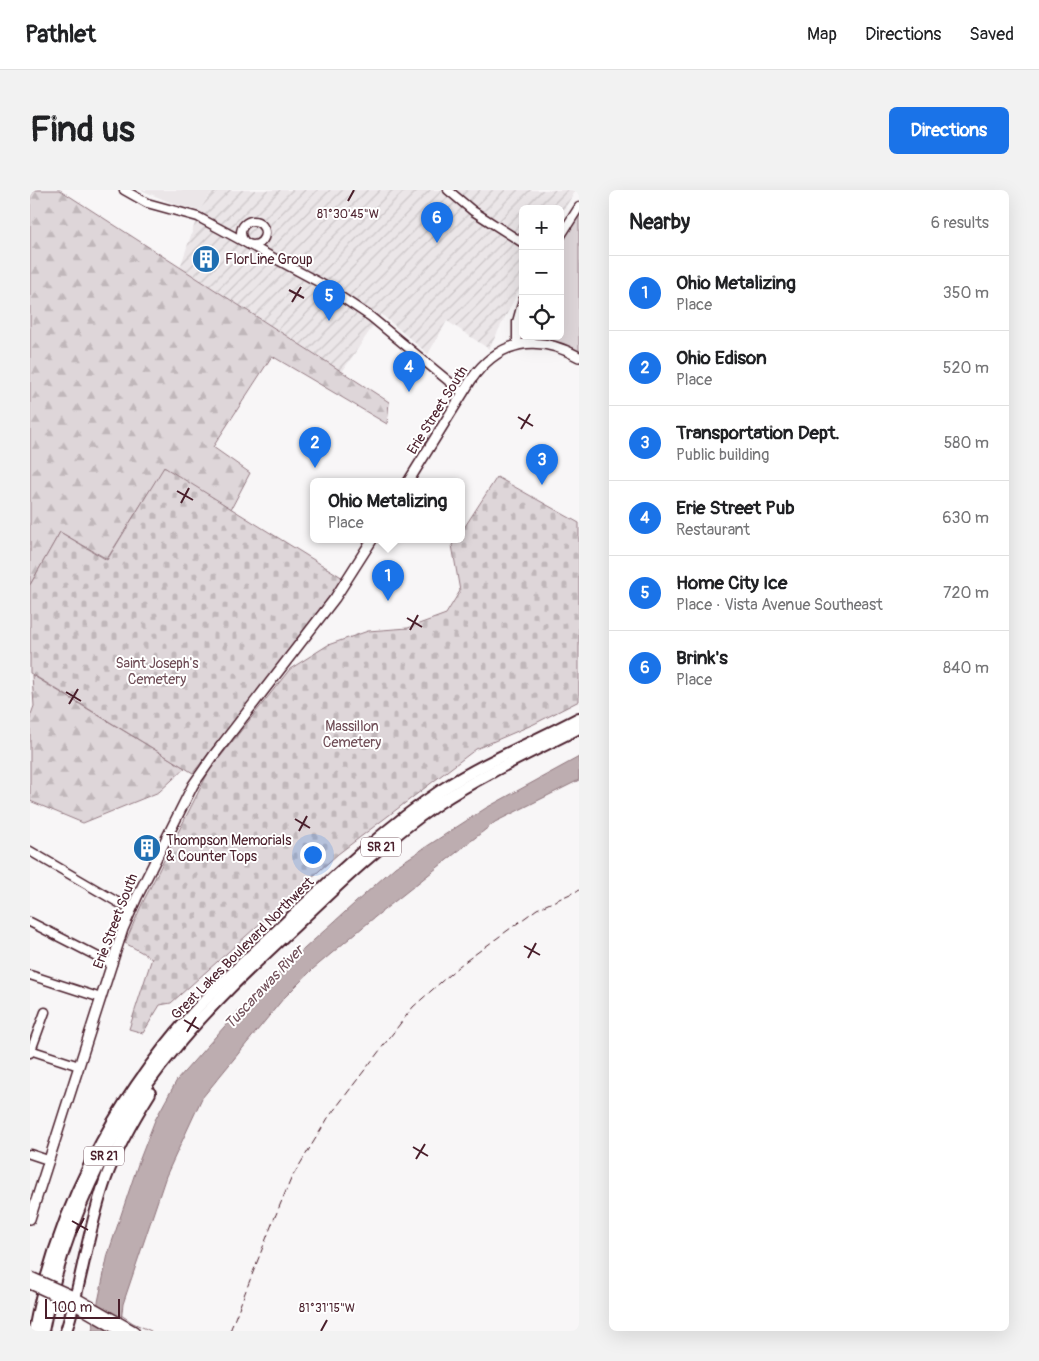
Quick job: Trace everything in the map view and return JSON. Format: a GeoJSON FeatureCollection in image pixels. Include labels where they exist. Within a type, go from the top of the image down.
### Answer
{"type":"FeatureCollection","features":[{"type":"Feature","properties":{"kind":"highway"},"geometry":{"type":"LineString","coordinates":[[532,741],[579,712]]}},
{"type":"Feature","properties":{"kind":"highway","name":"Great Lakes Boulevard Northwest"},"geometry":{"type":"LineString","coordinates":[[34,1331],[53,1256],[82,1179],[115,1117],[164,1047],[193,1013],[232,973],[373,840],[444,789],[512,751],[579,718]]}},
{"type":"Feature","properties":{"kind":"highway","name":"Great Lakes Boulevard Northwest"},"geometry":{"type":"LineString","coordinates":[[43,1331],[69,1237],[105,1154],[152,1078],[173,1050],[212,1006],[351,872],[403,829],[439,803],[477,780],[579,728]]}},
{"type":"Feature","properties":{"kind":"highway"},"geometry":{"type":"LineString","coordinates":[[66,1331],[72,1300],[95,1216],[117,1152],[153,1087],[201,1024],[212,1006]]}},
{"type":"Feature","properties":{"kind":"main road","name":"Erie Street South"},"geometry":{"type":"LineString","coordinates":[[410,478],[483,364],[496,354],[517,345],[538,343],[553,345],[579,357]]}},
{"type":"Feature","properties":{"kind":"main road","name":"Erie Street South"},"geometry":{"type":"LineString","coordinates":[[30,1219],[130,910],[193,785],[335,598],[370,543]]}},
{"type":"Feature","properties":{"kind":"main road"},"geometry":{"type":"LineString","coordinates":[[30,1279],[134,1331]]}},
{"type":"Feature","properties":{"kind":"main road"},"geometry":{"type":"LineString","coordinates":[[87,1308],[120,1331]]}},
{"type":"Feature","properties":{"kind":"street"},"geometry":{"type":"LineString","coordinates":[[124,190],[147,203],[198,217],[309,276],[361,310],[463,393]]}},
{"type":"Feature","properties":{"kind":"street"},"geometry":{"type":"LineString","coordinates":[[135,190],[166,208]]}},
{"type":"Feature","properties":{"kind":"street"},"geometry":{"type":"LineString","coordinates":[[448,190],[473,211],[519,240]]}},
{"type":"Feature","properties":{"kind":"street"},"geometry":{"type":"LineString","coordinates":[[564,231],[579,207]]}},
{"type":"Feature","properties":{"kind":"street"},"geometry":{"type":"LineString","coordinates":[[517,345],[517,322],[519,315]]}},
{"type":"Feature","properties":{"kind":"street"},"geometry":{"type":"LineString","coordinates":[[30,851],[130,910]]}},
{"type":"Feature","properties":{"kind":"street"},"geometry":{"type":"LineString","coordinates":[[30,922],[112,964]]}},
{"type":"Feature","properties":{"kind":"street"},"geometry":{"type":"LineString","coordinates":[[30,975],[101,998]]}},
{"type":"Feature","properties":{"kind":"street"},"geometry":{"type":"LineString","coordinates":[[45,1012],[30,1051],[79,1066]]}},
{"type":"Feature","properties":{"kind":"street"},"geometry":{"type":"LineString","coordinates":[[30,1154],[48,1160]]}},
{"type":"Feature","properties":{"kind":"shaded area"},"geometry":{"type":"Polygon","coordinates":[[[141,190],[213,190],[199,211],[179,206],[141,190]]]}},
{"type":"Feature","properties":{"kind":"shaded area"},"geometry":{"type":"Polygon","coordinates":[[[213,190],[576,190],[564,210],[564,205],[519,205],[519,290],[489,349],[447,321],[428,354],[381,314],[342,372],[180,268],[199,211],[213,190]]]}},
{"type":"Feature","properties":{"kind":"green space"},"geometry":{"type":"Polygon","coordinates":[[[30,190],[60,190],[389,402],[387,424],[272,356],[213,447],[250,473],[231,509],[164,468],[107,559],[60,532],[30,585],[30,190]]]}},
{"type":"Feature","properties":{"kind":"green space"},"geometry":{"type":"Polygon","coordinates":[[[579,213],[579,353],[558,343],[545,340],[564,340],[564,237],[579,213]]]}},
{"type":"Feature","properties":{"kind":"green space","name":"Saint Joseph's Cemetery"},"geometry":{"type":"Polygon","coordinates":[[[164,467],[343,578],[279,664],[193,773],[30,673],[30,585],[60,532],[107,560],[164,467]]]}},
{"type":"Feature","properties":{"kind":"green space","name":"Massillon Cemetery"},"geometry":{"type":"Polygon","coordinates":[[[497,477],[579,523],[579,701],[534,724],[476,749],[338,854],[171,1003],[160,1005],[143,1033],[129,1029],[152,958],[125,943],[142,904],[209,771],[290,669],[328,645],[368,631],[408,628],[446,614],[460,591],[452,545],[454,543],[465,543],[465,526],[497,477]]]}},
{"type":"Feature","properties":{"kind":"green space"},"geometry":{"type":"Polygon","coordinates":[[[32,675],[185,768],[159,792],[83,823],[30,801],[30,717],[34,706],[32,675]]]}},
{"type":"Feature","properties":{"kind":"water","name":"Tuscarawas River"},"geometry":{"type":"Polygon","coordinates":[[[579,757],[579,780],[495,822],[375,917],[313,969],[283,999],[202,1098],[166,1176],[123,1304],[120,1331],[92,1331],[108,1254],[138,1164],[155,1120],[177,1080],[232,1018],[274,976],[395,867],[486,808],[579,757]]]}},
{"type":"Feature","properties":{"kind":"waterway"},"geometry":{"type":"LineString","coordinates":[[121,1315],[151,1331]]}},
{"type":"Feature","properties":{"kind":"railway"},"geometry":{"type":"LineString","coordinates":[[230,1331],[291,1179],[328,1118],[413,1007],[459,966],[537,909],[579,890]]}},
{"type":"Feature","properties":{"kind":"place","name":"Brink's"},"geometry":{"type":"Point","coordinates":[437,243]}},
{"type":"Feature","properties":{"kind":"place","name":"FlorLine Group"},"geometry":{"type":"Point","coordinates":[206,259]}},
{"type":"Feature","properties":{"kind":"place","name":"Home City Ice"},"geometry":{"type":"Point","coordinates":[329,321]}},
{"type":"Feature","properties":{"kind":"place","name":"Erie Street Pub"},"geometry":{"type":"Point","coordinates":[409,392]}},
{"type":"Feature","properties":{"kind":"place","name":"Ohio Edison"},"geometry":{"type":"Point","coordinates":[315,468]}},
{"type":"Feature","properties":{"kind":"place","name":"Transportation Dept."},"geometry":{"type":"Point","coordinates":[542,485]}},
{"type":"Feature","properties":{"kind":"place","name":"Ohio Metalizing"},"geometry":{"type":"Point","coordinates":[388,601]}},
{"type":"Feature","properties":{"kind":"place","name":"Thompson Memorials & Counter Tops"},"geometry":{"type":"Point","coordinates":[147,848]}}]}
